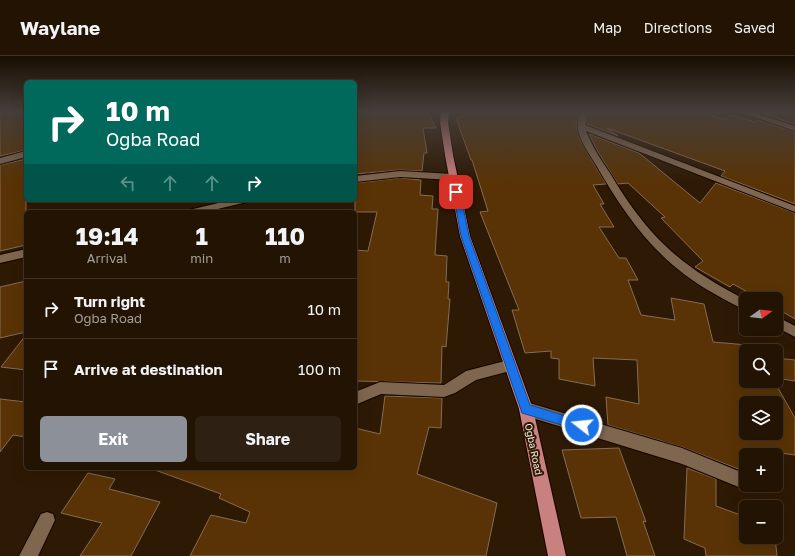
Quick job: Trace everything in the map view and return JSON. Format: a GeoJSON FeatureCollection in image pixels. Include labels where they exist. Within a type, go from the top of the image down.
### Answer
{"type":"FeatureCollection","features":[{"type":"Feature","properties":{"kind":"main road","name":"Ogba Road"},"geometry":{"type":"LineString","coordinates":[[446,135],[465,236],[509,366],[526,409],[557,556]]}},
{"type":"Feature","properties":{"kind":"street"},"geometry":{"type":"LineString","coordinates":[[585,135],[590,147],[616,192],[650,237],[696,278],[739,301]]}},
{"type":"Feature","properties":{"kind":"street"},"geometry":{"type":"LineString","coordinates":[[605,135],[795,210]]}},
{"type":"Feature","properties":{"kind":"street"},"geometry":{"type":"LineString","coordinates":[[0,161],[24,155]]}},
{"type":"Feature","properties":{"kind":"street"},"geometry":{"type":"LineString","coordinates":[[357,179],[400,174],[453,177]]}},
{"type":"Feature","properties":{"kind":"street"},"geometry":{"type":"LineString","coordinates":[[201,210],[235,202]]}},
{"type":"Feature","properties":{"kind":"street"},"geometry":{"type":"LineString","coordinates":[[0,260],[24,254]]}},
{"type":"Feature","properties":{"kind":"street"},"geometry":{"type":"LineString","coordinates":[[783,325],[795,332]]}},
{"type":"Feature","properties":{"kind":"street"},"geometry":{"type":"LineString","coordinates":[[357,397],[380,388],[444,391],[451,389],[465,378],[509,366]]}},
{"type":"Feature","properties":{"kind":"street"},"geometry":{"type":"LineString","coordinates":[[526,409],[682,456],[739,479]]}},
{"type":"Feature","properties":{"kind":"street"},"geometry":{"type":"LineString","coordinates":[[28,556],[47,520]]}},
{"type":"Feature","properties":{"kind":"building"},"geometry":{"type":"Polygon","coordinates":[[[0,135],[24,135],[24,150],[0,156],[0,135]]]}},
{"type":"Feature","properties":{"kind":"building"},"geometry":{"type":"Polygon","coordinates":[[[357,135],[424,135],[427,153],[424,153],[422,171],[400,170],[357,174],[357,135]]]}},
{"type":"Feature","properties":{"kind":"building"},"geometry":{"type":"Polygon","coordinates":[[[462,135],[579,135],[606,184],[593,185],[604,204],[600,204],[614,227],[599,227],[619,258],[626,258],[638,280],[628,280],[641,315],[675,320],[671,298],[704,304],[713,342],[739,344],[739,388],[778,388],[783,396],[739,396],[739,440],[783,440],[783,397],[795,418],[795,455],[783,453],[783,448],[739,448],[739,469],[682,447],[608,425],[606,397],[639,404],[637,360],[593,358],[595,386],[559,379],[559,359],[551,358],[551,351],[525,353],[512,310],[519,310],[480,212],[488,211],[472,160],[462,135]]]}},
{"type":"Feature","properties":{"kind":"building"},"geometry":{"type":"Polygon","coordinates":[[[590,135],[639,153],[700,203],[716,183],[795,213],[795,319],[783,312],[783,292],[747,292],[733,284],[730,287],[695,267],[703,261],[661,218],[665,217],[628,183],[618,184],[590,135]]]}},
{"type":"Feature","properties":{"kind":"building"},"geometry":{"type":"Polygon","coordinates":[[[627,135],[795,135],[795,204],[721,176],[725,171],[627,135]]]}},
{"type":"Feature","properties":{"kind":"building"},"geometry":{"type":"Polygon","coordinates":[[[24,159],[24,202],[26,202],[26,210],[24,210],[24,245],[0,251],[0,165],[24,159]]]}},
{"type":"Feature","properties":{"kind":"building"},"geometry":{"type":"Polygon","coordinates":[[[400,178],[421,180],[420,195],[433,196],[432,209],[438,209],[435,255],[447,256],[446,282],[449,282],[448,299],[450,299],[446,347],[442,346],[441,383],[357,381],[357,250],[368,251],[377,212],[357,212],[357,210],[355,210],[355,202],[357,202],[357,183],[400,178]]]}},
{"type":"Feature","properties":{"kind":"building"},"geometry":{"type":"Polygon","coordinates":[[[24,281],[24,332],[0,338],[0,287],[24,281]]]}},
{"type":"Feature","properties":{"kind":"building"},"geometry":{"type":"Polygon","coordinates":[[[24,338],[24,370],[1,367],[24,338]]]}},
{"type":"Feature","properties":{"kind":"building"},"geometry":{"type":"Polygon","coordinates":[[[783,359],[795,360],[795,381],[783,379],[783,359]]]}},
{"type":"Feature","properties":{"kind":"building"},"geometry":{"type":"Polygon","coordinates":[[[385,396],[442,398],[441,428],[429,427],[417,474],[497,503],[486,556],[190,556],[211,515],[246,523],[250,512],[219,498],[221,494],[155,470],[357,470],[357,428],[380,434],[385,396]]]}},
{"type":"Feature","properties":{"kind":"building"},"geometry":{"type":"Polygon","coordinates":[[[0,399],[24,402],[24,437],[13,435],[0,452],[0,399]]]}},
{"type":"Feature","properties":{"kind":"building"},"geometry":{"type":"Polygon","coordinates":[[[619,448],[646,522],[643,521],[655,556],[627,556],[616,517],[581,518],[562,450],[619,448]]]}},
{"type":"Feature","properties":{"kind":"building"},"geometry":{"type":"Polygon","coordinates":[[[687,468],[716,479],[716,506],[739,514],[739,544],[776,544],[777,556],[706,556],[705,548],[684,539],[687,468]]]}},
{"type":"Feature","properties":{"kind":"building"},"geometry":{"type":"Polygon","coordinates":[[[88,473],[115,479],[109,489],[160,502],[131,556],[80,556],[102,523],[61,513],[88,473]]]}},
{"type":"Feature","properties":{"kind":"route"},"geometry":{"type":"LineString","coordinates":[[456,192],[465,236],[509,366],[526,409],[582,425]]}}]}
